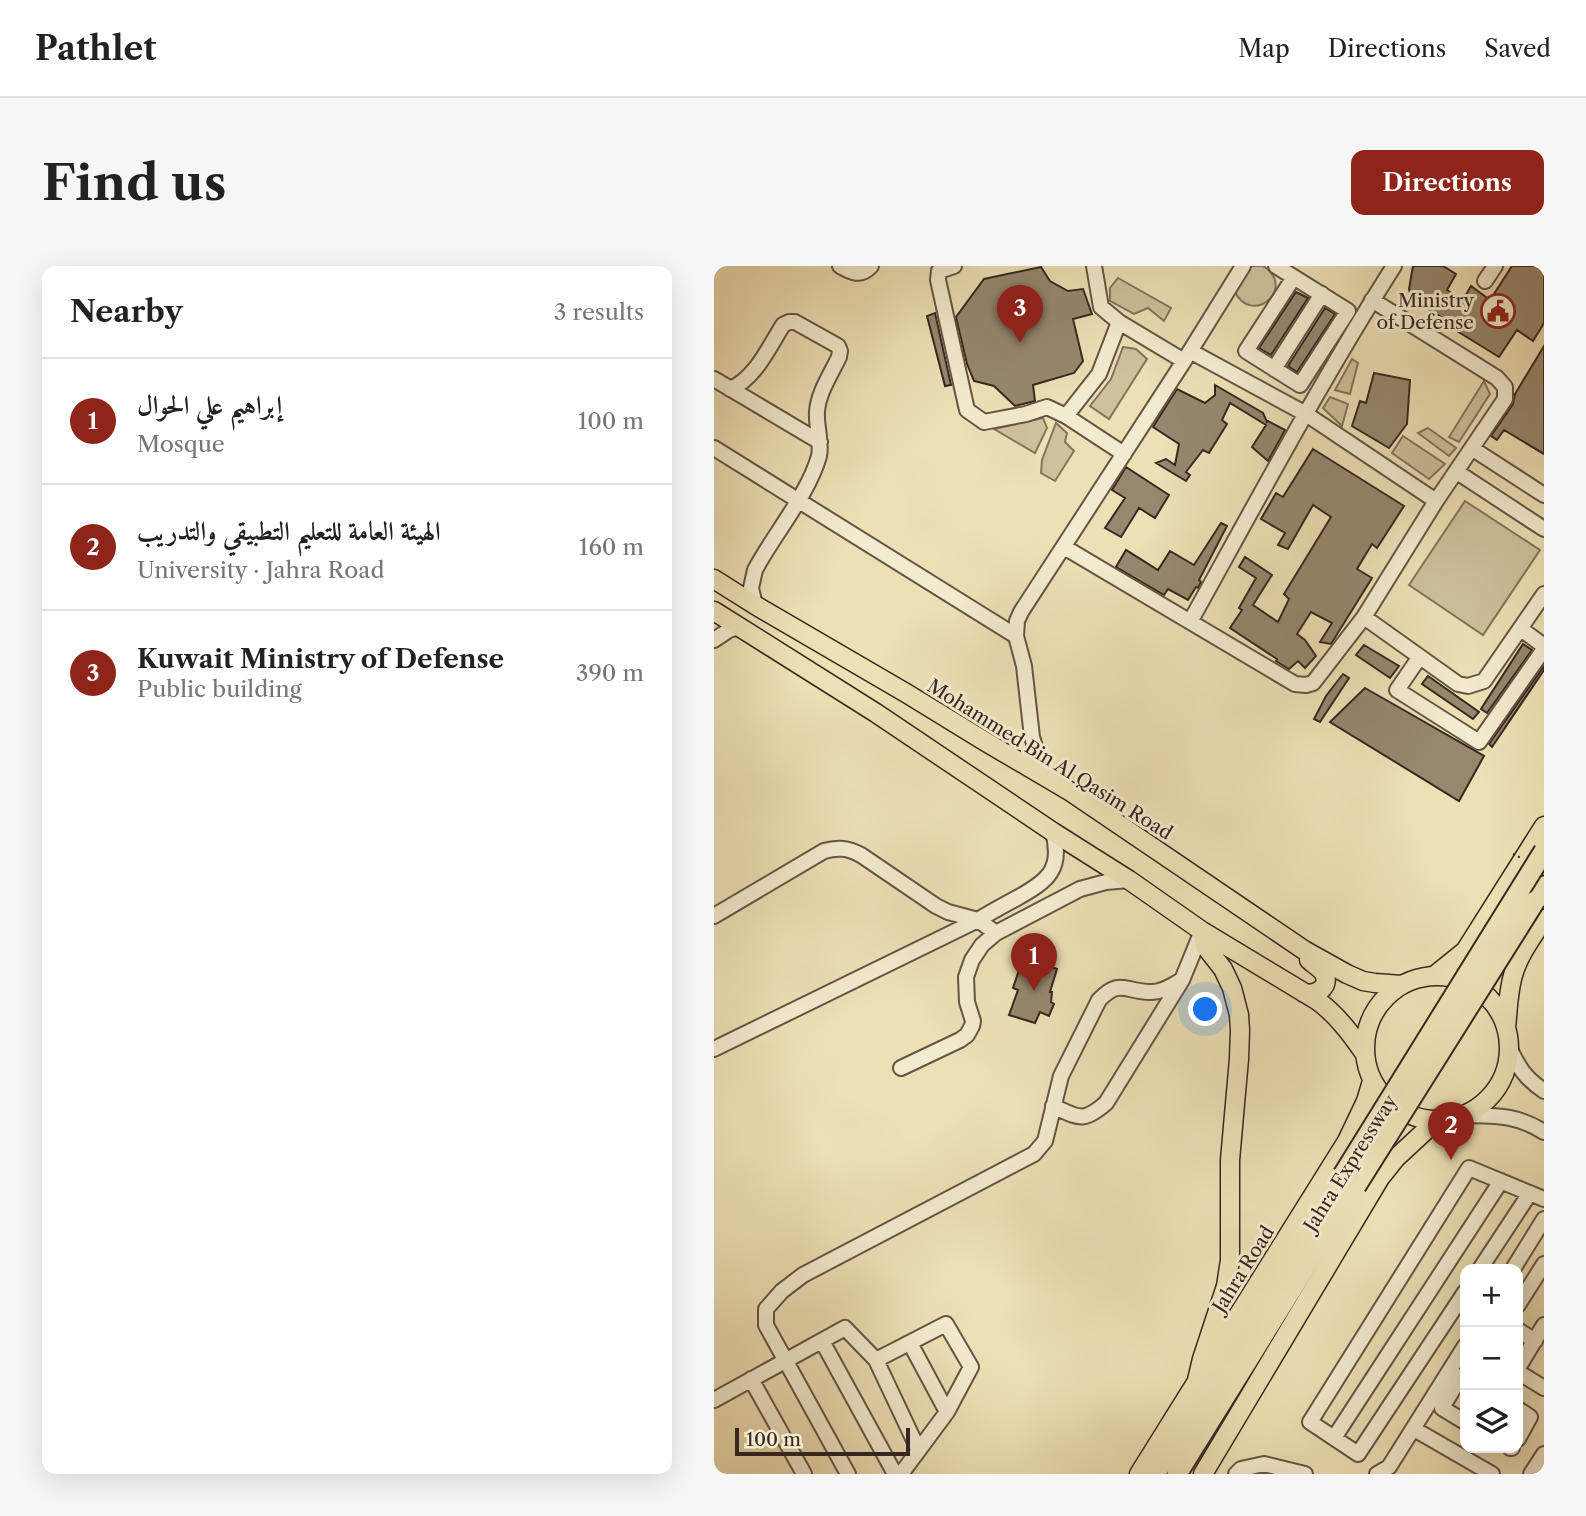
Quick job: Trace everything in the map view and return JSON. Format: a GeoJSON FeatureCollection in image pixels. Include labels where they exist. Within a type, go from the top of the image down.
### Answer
{"type":"FeatureCollection","features":[{"type":"Feature","properties":{"kind":"highway","name":"Jahra Expressway"},"geometry":{"type":"LineString","coordinates":[[1155,1474],[1544,851]]}},
{"type":"Feature","properties":{"kind":"highway","name":"Jahra Expressway"},"geometry":{"type":"LineString","coordinates":[[1177,1474],[1544,886]]}},
{"type":"Feature","properties":{"kind":"main road","name":"Mohammed Bin Al Qasim Road"},"geometry":{"type":"LineString","coordinates":[[714,579],[985,743],[1060,785],[1304,950],[1363,981],[1402,985]]}},
{"type":"Feature","properties":{"kind":"main road"},"geometry":{"type":"LineString","coordinates":[[714,611],[876,713],[1202,931],[1331,1010],[1365,1054]]}},
{"type":"Feature","properties":{"kind":"main road"},"geometry":{"type":"LineString","coordinates":[[1434,976],[1465,951],[1544,826]]}},
{"type":"Feature","properties":{"kind":"main road"},"geometry":{"type":"LineString","coordinates":[[1506,1028],[1494,1004],[1474,986],[1448,977],[1418,979],[1391,993],[1373,1014],[1365,1040],[1367,1068],[1379,1092],[1399,1110],[1423,1119],[1450,1119],[1474,1110],[1484,1102],[1500,1083],[1505,1072],[1509,1047],[1506,1028],[1513,973],[1544,919]]}},
{"type":"Feature","properties":{"kind":"main road"},"geometry":{"type":"LineString","coordinates":[[1197,1380],[1226,1286],[1230,1260],[1230,1160],[1240,1030],[1232,988],[1223,969],[1205,946],[1202,931]]}},
{"type":"Feature","properties":{"kind":"main road"},"geometry":{"type":"LineString","coordinates":[[1304,950],[1309,960],[1322,971],[1325,983],[1321,991],[1304,993]]}},
{"type":"Feature","properties":{"kind":"main road","name":"Jahra Road"},"geometry":{"type":"LineString","coordinates":[[1139,1474],[1347,1141],[1366,1101],[1372,1080]]}},
{"type":"Feature","properties":{"kind":"main road"},"geometry":{"type":"LineString","coordinates":[[1203,1474],[1380,1178],[1396,1158],[1437,1120]]}},
{"type":"Feature","properties":{"kind":"street"},"geometry":{"type":"LineString","coordinates":[[840,266],[855,273],[861,273],[871,266]]}},
{"type":"Feature","properties":{"kind":"street"},"geometry":{"type":"LineString","coordinates":[[954,266],[939,271],[938,280],[967,410],[984,422],[1026,414],[1046,407],[1066,416],[1124,454]]}},
{"type":"Feature","properties":{"kind":"street"},"geometry":{"type":"LineString","coordinates":[[1094,266],[1101,307],[1119,321],[1306,414],[1436,501]]}},
{"type":"Feature","properties":{"kind":"street"},"geometry":{"type":"LineString","coordinates":[[1060,785],[1042,769],[1032,737],[1024,666],[1016,636],[1017,621],[1243,266]]}},
{"type":"Feature","properties":{"kind":"street"},"geometry":{"type":"LineString","coordinates":[[1276,266],[1322,294],[1348,311],[1300,385],[1246,351],[1294,277]]}},
{"type":"Feature","properties":{"kind":"street"},"geometry":{"type":"LineString","coordinates":[[1190,622],[1306,414],[1394,266]]}},
{"type":"Feature","properties":{"kind":"street"},"geometry":{"type":"LineString","coordinates":[[1485,281],[1495,266]]}},
{"type":"Feature","properties":{"kind":"street"},"geometry":{"type":"LineString","coordinates":[[1274,369],[1322,294]]}},
{"type":"Feature","properties":{"kind":"street"},"geometry":{"type":"LineString","coordinates":[[1064,547],[1295,684],[1313,683],[1364,617],[1436,501],[1506,399],[1505,387],[1497,378],[1373,300]]}},
{"type":"Feature","properties":{"kind":"street"},"geometry":{"type":"LineString","coordinates":[[730,389],[750,377],[783,325],[789,321],[838,346],[840,354],[818,399],[816,414],[819,454],[798,500],[755,570],[751,588],[755,605]]}},
{"type":"Feature","properties":{"kind":"street"},"geometry":{"type":"LineString","coordinates":[[1066,416],[1099,374],[1119,321]]}},
{"type":"Feature","properties":{"kind":"street"},"geometry":{"type":"LineString","coordinates":[[714,379],[820,442]]}},
{"type":"Feature","properties":{"kind":"street"},"geometry":{"type":"LineString","coordinates":[[714,448],[1016,636]]}},
{"type":"Feature","properties":{"kind":"street"},"geometry":{"type":"LineString","coordinates":[[1473,449],[1544,495]]}},
{"type":"Feature","properties":{"kind":"street"},"geometry":{"type":"LineString","coordinates":[[1457,472],[1544,529]]}},
{"type":"Feature","properties":{"kind":"street"},"geometry":{"type":"LineString","coordinates":[[1364,617],[1458,684],[1468,686],[1484,681],[1544,594]]}},
{"type":"Feature","properties":{"kind":"street"},"geometry":{"type":"LineString","coordinates":[[714,640],[739,626]]}},
{"type":"Feature","properties":{"kind":"street"},"geometry":{"type":"LineString","coordinates":[[1419,658],[1397,690],[1479,742],[1544,648],[1521,629]]}},
{"type":"Feature","properties":{"kind":"street"},"geometry":{"type":"LineString","coordinates":[[985,743],[1015,751],[1023,748],[1032,737]]}},
{"type":"Feature","properties":{"kind":"street"},"geometry":{"type":"LineString","coordinates":[[714,1049],[978,920],[1040,886],[1051,875],[1056,856],[1053,832]]}},
{"type":"Feature","properties":{"kind":"street"},"geometry":{"type":"LineString","coordinates":[[714,916],[824,851],[840,848],[861,855],[936,906],[978,920],[996,933]]}},
{"type":"Feature","properties":{"kind":"street"},"geometry":{"type":"LineString","coordinates":[[901,1068],[967,1035],[973,1021],[967,1002],[966,977],[972,960],[982,945],[996,933],[1080,889],[1106,882],[1129,880]]}},
{"type":"Feature","properties":{"kind":"street"},"geometry":{"type":"LineString","coordinates":[[1053,1107],[1080,1118],[1094,1113],[1106,1103],[1182,980],[1202,931]]}},
{"type":"Feature","properties":{"kind":"street"},"geometry":{"type":"LineString","coordinates":[[848,1474],[766,1325],[766,1309],[803,1275],[1034,1154],[1045,1141],[1061,1076],[1099,1000],[1108,990],[1120,987],[1150,992],[1162,990],[1182,980]]}},
{"type":"Feature","properties":{"kind":"street"},"geometry":{"type":"LineString","coordinates":[[1509,1047],[1520,1069],[1544,1091]]}},
{"type":"Feature","properties":{"kind":"street"},"geometry":{"type":"LineString","coordinates":[[1462,1115],[1516,1118],[1544,1132]]}},
{"type":"Feature","properties":{"kind":"street"},"geometry":{"type":"LineString","coordinates":[[1460,1300],[1358,1454],[1310,1422],[1469,1168],[1537,1196],[1484,1264]]}},
{"type":"Feature","properties":{"kind":"street"},"geometry":{"type":"LineString","coordinates":[[1334,1438],[1501,1181]]}},
{"type":"Feature","properties":{"kind":"street"},"geometry":{"type":"LineString","coordinates":[[1516,1264],[1544,1219]]}},
{"type":"Feature","properties":{"kind":"street"},"geometry":{"type":"LineString","coordinates":[[1523,1298],[1544,1264]]}},
{"type":"Feature","properties":{"kind":"street"},"geometry":{"type":"LineString","coordinates":[[876,1360],[946,1324],[971,1367],[947,1412],[901,1474]]}},
{"type":"Feature","properties":{"kind":"street"},"geometry":{"type":"LineString","coordinates":[[1523,1361],[1544,1325]]}},
{"type":"Feature","properties":{"kind":"street"},"geometry":{"type":"LineString","coordinates":[[714,1399],[845,1328],[876,1360],[918,1449]]}},
{"type":"Feature","properties":{"kind":"street"},"geometry":{"type":"LineString","coordinates":[[1523,1333],[1535,1341]]}},
{"type":"Feature","properties":{"kind":"street"},"geometry":{"type":"LineString","coordinates":[[822,1341],[895,1474]]}},
{"type":"Feature","properties":{"kind":"street"},"geometry":{"type":"LineString","coordinates":[[910,1343],[947,1412]]}},
{"type":"Feature","properties":{"kind":"street"},"geometry":{"type":"LineString","coordinates":[[1385,1472],[1460,1354]]}},
{"type":"Feature","properties":{"kind":"street"},"geometry":{"type":"LineString","coordinates":[[1523,1373],[1543,1385]]}},
{"type":"Feature","properties":{"kind":"street"},"geometry":{"type":"LineString","coordinates":[[1460,1378],[1442,1408],[1460,1419]]}},
{"type":"Feature","properties":{"kind":"street"},"geometry":{"type":"LineString","coordinates":[[751,1379],[804,1474]]}},
{"type":"Feature","properties":{"kind":"street"},"geometry":{"type":"LineString","coordinates":[[1523,1412],[1531,1417],[1523,1431]]}},
{"type":"Feature","properties":{"kind":"street"},"geometry":{"type":"LineString","coordinates":[[1414,1429],[1492,1474]]}},
{"type":"Feature","properties":{"kind":"street"},"geometry":{"type":"LineString","coordinates":[[1531,1474],[1544,1454]]}},
{"type":"Feature","properties":{"kind":"street"},"geometry":{"type":"LineString","coordinates":[[1236,1474],[1241,1469],[1254,1471],[1258,1465],[1305,1474]]}},
{"type":"Feature","properties":{"kind":"shaded area"},"geometry":{"type":"Polygon","coordinates":[[[1247,266],[1263,266],[1276,284],[1274,293],[1260,305],[1242,301],[1234,290],[1247,266]]]}},
{"type":"Feature","properties":{"kind":"shaded area"},"geometry":{"type":"Polygon","coordinates":[[[1118,278],[1171,308],[1164,321],[1148,308],[1134,314],[1110,301],[1110,288],[1118,278]]]}},
{"type":"Feature","properties":{"kind":"shaded area"},"geometry":{"type":"Polygon","coordinates":[[[1123,347],[1136,349],[1147,359],[1109,419],[1090,406],[1111,379],[1123,347]]]}},
{"type":"Feature","properties":{"kind":"shaded area"},"geometry":{"type":"Polygon","coordinates":[[[1352,359],[1358,363],[1350,394],[1335,390],[1352,359]]]}},
{"type":"Feature","properties":{"kind":"shaded area"},"geometry":{"type":"Polygon","coordinates":[[[1484,381],[1490,394],[1459,442],[1449,437],[1484,381]]]}},
{"type":"Feature","properties":{"kind":"shaded area"},"geometry":{"type":"Polygon","coordinates":[[[1330,397],[1348,404],[1342,426],[1323,408],[1330,397]]]}},
{"type":"Feature","properties":{"kind":"shaded area"},"geometry":{"type":"Polygon","coordinates":[[[1043,418],[1047,428],[1035,453],[994,429],[1043,418]]]}},
{"type":"Feature","properties":{"kind":"shaded area"},"geometry":{"type":"Polygon","coordinates":[[[1056,423],[1067,433],[1065,442],[1074,451],[1055,481],[1041,473],[1042,460],[1056,423]]]}},
{"type":"Feature","properties":{"kind":"shaded area"},"geometry":{"type":"Polygon","coordinates":[[[1428,428],[1456,448],[1449,456],[1418,433],[1428,428]]]}},
{"type":"Feature","properties":{"kind":"shaded area"},"geometry":{"type":"Polygon","coordinates":[[[1403,436],[1445,464],[1429,479],[1392,453],[1403,436]]]}},
{"type":"Feature","properties":{"kind":"shaded area"},"geometry":{"type":"Polygon","coordinates":[[[1465,501],[1540,550],[1483,635],[1409,585],[1465,501]]]}},
{"type":"Feature","properties":{"kind":"building","name":"Ministry of Defense"},"geometry":{"type":"Polygon","coordinates":[[[1413,266],[1443,266],[1456,274],[1447,290],[1463,300],[1471,286],[1490,300],[1512,266],[1544,266],[1544,323],[1533,341],[1517,330],[1499,357],[1444,323],[1446,320],[1411,298],[1409,289],[1413,266]]]}},
{"type":"Feature","properties":{"kind":"building"},"geometry":{"type":"Polygon","coordinates":[[[1041,267],[1050,281],[1068,291],[1083,289],[1092,314],[1073,319],[1083,361],[1074,373],[1033,385],[1035,401],[1015,406],[994,386],[974,381],[967,364],[956,317],[984,279],[1041,267]]]}},
{"type":"Feature","properties":{"kind":"building"},"geometry":{"type":"Polygon","coordinates":[[[1296,292],[1308,298],[1271,355],[1259,348],[1296,292]]]}},
{"type":"Feature","properties":{"kind":"building"},"geometry":{"type":"Polygon","coordinates":[[[1325,308],[1335,314],[1297,372],[1288,366],[1325,308]]]}},
{"type":"Feature","properties":{"kind":"building"},"geometry":{"type":"Polygon","coordinates":[[[935,313],[951,385],[945,386],[927,316],[935,313]]]}},
{"type":"Feature","properties":{"kind":"building"},"geometry":{"type":"Polygon","coordinates":[[[1544,346],[1544,454],[1504,430],[1497,440],[1491,436],[1513,404],[1515,394],[1544,346]]]}},
{"type":"Feature","properties":{"kind":"building"},"geometry":{"type":"Polygon","coordinates":[[[1374,373],[1410,380],[1407,424],[1389,448],[1352,426],[1360,401],[1366,403],[1374,373]]]}},
{"type":"Feature","properties":{"kind":"building"},"geometry":{"type":"Polygon","coordinates":[[[1215,385],[1263,413],[1267,422],[1285,430],[1268,461],[1252,447],[1266,425],[1230,403],[1222,420],[1227,424],[1209,453],[1203,450],[1186,472],[1190,475],[1186,481],[1156,463],[1166,459],[1175,465],[1179,444],[1153,427],[1177,389],[1205,403],[1215,395],[1215,385]]]}},
{"type":"Feature","properties":{"kind":"building"},"geometry":{"type":"Polygon","coordinates":[[[1313,449],[1404,506],[1377,548],[1372,544],[1357,569],[1372,578],[1331,644],[1320,642],[1332,623],[1311,612],[1297,634],[1305,640],[1316,656],[1305,668],[1298,661],[1289,669],[1230,628],[1242,610],[1239,608],[1256,578],[1239,567],[1245,557],[1272,575],[1253,605],[1278,622],[1289,599],[1284,594],[1331,517],[1313,505],[1288,549],[1278,545],[1285,533],[1261,519],[1276,493],[1283,497],[1313,449]]]}},
{"type":"Feature","properties":{"kind":"building"},"geometry":{"type":"Polygon","coordinates":[[[1126,467],[1169,495],[1155,518],[1139,508],[1121,537],[1105,528],[1125,498],[1112,490],[1126,467]]]}},
{"type":"Feature","properties":{"kind":"building"},"geometry":{"type":"Polygon","coordinates":[[[1221,523],[1227,526],[1199,580],[1201,582],[1198,588],[1196,587],[1188,600],[1168,589],[1164,595],[1116,567],[1126,550],[1158,570],[1170,551],[1194,565],[1221,523]]]}},
{"type":"Feature","properties":{"kind":"building"},"geometry":{"type":"Polygon","coordinates":[[[1523,644],[1532,650],[1487,713],[1481,709],[1523,644]]]}},
{"type":"Feature","properties":{"kind":"building"},"geometry":{"type":"Polygon","coordinates":[[[1364,645],[1399,666],[1390,678],[1356,655],[1364,645]]]}},
{"type":"Feature","properties":{"kind":"building"},"geometry":{"type":"Polygon","coordinates":[[[1544,666],[1544,670],[1492,747],[1489,744],[1544,666]]]}},
{"type":"Feature","properties":{"kind":"building"},"geometry":{"type":"Polygon","coordinates":[[[1343,674],[1349,678],[1320,722],[1314,719],[1326,696],[1343,674]]]}},
{"type":"Feature","properties":{"kind":"building"},"geometry":{"type":"Polygon","coordinates":[[[1428,676],[1479,712],[1473,719],[1422,684],[1428,676]]]}},
{"type":"Feature","properties":{"kind":"building"},"geometry":{"type":"Polygon","coordinates":[[[1365,688],[1484,756],[1459,801],[1330,722],[1365,688]]]}},
{"type":"Feature","properties":{"kind":"building"},"geometry":{"type":"Polygon","coordinates":[[[1023,958],[1057,969],[1050,992],[1051,1002],[1054,1004],[1049,1016],[1040,1012],[1035,1023],[1009,1015],[1018,990],[1013,988],[1023,958]]]}},
{"type":"Feature","properties":{"kind":"place","name":"Ministry of Defense"},"geometry":{"type":"Point","coordinates":[1498,311]}},
{"type":"Feature","properties":{"kind":"place","name":"Kuwait Ministry of Defense"},"geometry":{"type":"Point","coordinates":[1020,343]}},
{"type":"Feature","properties":{"kind":"place","name":"إبراهيم علي الحوال"},"geometry":{"type":"Point","coordinates":[1034,991]}},
{"type":"Feature","properties":{"kind":"place","name":"الهيئة العامة للتعليم التطبيقي والتدريب"},"geometry":{"type":"Point","coordinates":[1451,1160]}}]}
